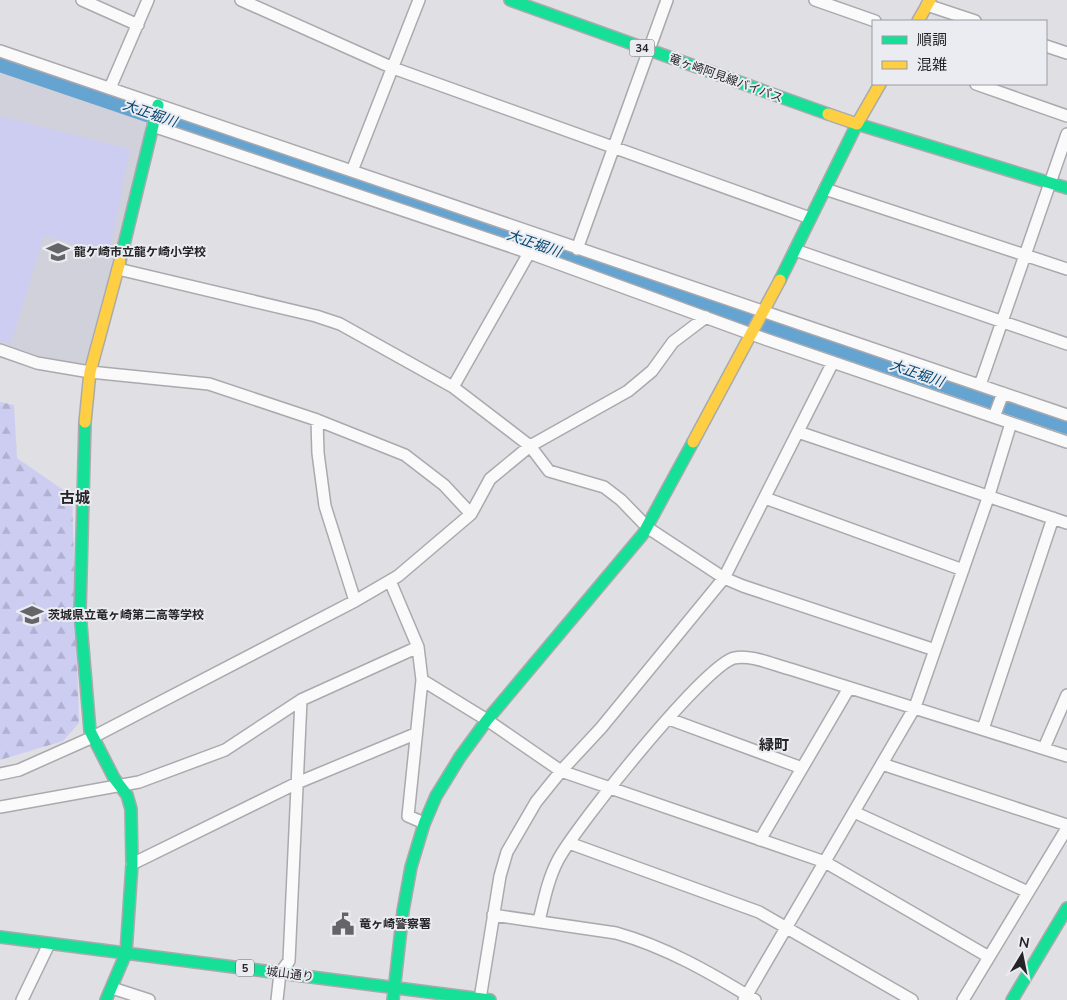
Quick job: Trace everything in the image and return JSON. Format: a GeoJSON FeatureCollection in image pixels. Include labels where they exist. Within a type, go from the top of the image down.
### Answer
{"type":"FeatureCollection","features":[{"type":"Feature","properties":{"kind":"street"},"geometry":{"type":"LineString","coordinates":[[82,0],[138,25]]}},
{"type":"Feature","properties":{"kind":"street"},"geometry":{"type":"LineString","coordinates":[[110,88],[148,0]]}},
{"type":"Feature","properties":{"kind":"street"},"geometry":{"type":"LineString","coordinates":[[242,0],[393,68],[810,218]]}},
{"type":"Feature","properties":{"kind":"street"},"geometry":{"type":"LineString","coordinates":[[352,171],[420,0]]}},
{"type":"Feature","properties":{"kind":"street","name":"竜ヶ崎阿見線バイパス"},"geometry":{"type":"LineString","coordinates":[[510,0],[857,124],[1067,188]]}},
{"type":"Feature","properties":{"kind":"street"},"geometry":{"type":"LineString","coordinates":[[577,249],[666,0]]}},
{"type":"Feature","properties":{"kind":"street"},"geometry":{"type":"LineString","coordinates":[[815,0],[872,20]]}},
{"type":"Feature","properties":{"kind":"street"},"geometry":{"type":"LineString","coordinates":[[919,20],[929,2],[973,20]]}},
{"type":"Feature","properties":{"kind":"street"},"geometry":{"type":"LineString","coordinates":[[1047,46],[1067,53]]}},
{"type":"Feature","properties":{"kind":"street"},"geometry":{"type":"LineString","coordinates":[[0,51],[352,171],[536,237],[577,249],[980,385],[1002,395],[1067,415]]}},
{"type":"Feature","properties":{"kind":"street"},"geometry":{"type":"LineString","coordinates":[[393,1000],[403,908],[424,824],[438,792],[470,742],[487,720],[647,527],[764,312],[857,124],[879,85]]}},
{"type":"Feature","properties":{"kind":"street"},"geometry":{"type":"LineString","coordinates":[[979,85],[1067,116]]}},
{"type":"Feature","properties":{"kind":"street"},"geometry":{"type":"LineString","coordinates":[[106,1000],[126,953],[132,864],[131,809],[127,795],[120,786],[90,731],[80,612],[83,448],[90,372],[118,269],[158,105]]}},
{"type":"Feature","properties":{"kind":"street"},"geometry":{"type":"LineString","coordinates":[[153,126],[530,252],[706,317],[728,322],[752,334],[995,415],[1067,442]]}},
{"type":"Feature","properties":{"kind":"street"},"geometry":{"type":"LineString","coordinates":[[980,385],[1067,134]]}},
{"type":"Feature","properties":{"kind":"street"},"geometry":{"type":"LineString","coordinates":[[825,189],[1067,269]]}},
{"type":"Feature","properties":{"kind":"street"},"geometry":{"type":"LineString","coordinates":[[452,387],[530,252],[536,237]]}},
{"type":"Feature","properties":{"kind":"street"},"geometry":{"type":"LineString","coordinates":[[794,250],[1067,344]]}},
{"type":"Feature","properties":{"kind":"street"},"geometry":{"type":"LineString","coordinates":[[118,269],[316,316],[340,324],[452,387],[530,446],[549,471],[604,487],[621,500],[647,527],[724,578],[935,650]]}},
{"type":"Feature","properties":{"kind":"street"},"geometry":{"type":"LineString","coordinates":[[728,322],[736,303]]}},
{"type":"Feature","properties":{"kind":"street"},"geometry":{"type":"LineString","coordinates":[[0,774],[19,770],[93,737],[355,602],[390,581],[471,514],[490,479],[530,446],[628,391],[652,371],[673,342],[706,317]]}},
{"type":"Feature","properties":{"kind":"street"},"geometry":{"type":"LineString","coordinates":[[0,350],[37,363],[90,372],[209,384],[317,420],[405,454],[444,484],[471,514]]}},
{"type":"Feature","properties":{"kind":"street"},"geometry":{"type":"LineString","coordinates":[[485,999],[493,915],[507,852],[536,802],[561,771],[601,728],[724,578],[833,362]]}},
{"type":"Feature","properties":{"kind":"street"},"geometry":{"type":"LineString","coordinates":[[995,415],[1002,395]]}},
{"type":"Feature","properties":{"kind":"street"},"geometry":{"type":"LineString","coordinates":[[317,420],[318,453],[325,506],[355,602]]}},
{"type":"Feature","properties":{"kind":"street"},"geometry":{"type":"LineString","coordinates":[[493,915],[539,921],[636,939],[664,949],[749,998],[787,927],[915,707],[989,495],[1011,422]]}},
{"type":"Feature","properties":{"kind":"street"},"geometry":{"type":"LineString","coordinates":[[798,432],[989,495],[1067,523]]}},
{"type":"Feature","properties":{"kind":"street"},"geometry":{"type":"LineString","coordinates":[[765,498],[963,570]]}},
{"type":"Feature","properties":{"kind":"street"},"geometry":{"type":"LineString","coordinates":[[983,729],[1053,518]]}},
{"type":"Feature","properties":{"kind":"street"},"geometry":{"type":"LineString","coordinates":[[390,581],[418,647],[422,680],[408,816],[424,824]]}},
{"type":"Feature","properties":{"kind":"street"},"geometry":{"type":"LineString","coordinates":[[0,807],[139,782],[225,750],[301,700],[418,647]]}},
{"type":"Feature","properties":{"kind":"street"},"geometry":{"type":"LineString","coordinates":[[539,921],[547,886],[558,859],[569,843],[610,788],[669,719],[712,672],[734,658],[747,658],[915,707],[1067,756]]}},
{"type":"Feature","properties":{"kind":"street"},"geometry":{"type":"LineString","coordinates":[[422,680],[487,720],[561,771],[825,862],[989,957]]}},
{"type":"Feature","properties":{"kind":"street"},"geometry":{"type":"LineString","coordinates":[[760,840],[849,688]]}},
{"type":"Feature","properties":{"kind":"street"},"geometry":{"type":"LineString","coordinates":[[1044,748],[1067,695]]}},
{"type":"Feature","properties":{"kind":"street"},"geometry":{"type":"LineString","coordinates":[[277,1000],[280,973],[289,962],[301,700]]}},
{"type":"Feature","properties":{"kind":"street"},"geometry":{"type":"LineString","coordinates":[[669,719],[802,768]]}},
{"type":"Feature","properties":{"kind":"street"},"geometry":{"type":"LineString","coordinates":[[132,864],[297,783],[415,734]]}},
{"type":"Feature","properties":{"kind":"street"},"geometry":{"type":"LineString","coordinates":[[882,764],[1067,826],[963,1000]]}},
{"type":"Feature","properties":{"kind":"street"},"geometry":{"type":"LineString","coordinates":[[854,812],[1028,892]]}},
{"type":"Feature","properties":{"kind":"street"},"geometry":{"type":"LineString","coordinates":[[569,843],[759,912],[912,1000]]}},
{"type":"Feature","properties":{"kind":"street"},"geometry":{"type":"LineString","coordinates":[[1012,1000],[1067,908]]}},
{"type":"Feature","properties":{"kind":"street","name":"城山通り"},"geometry":{"type":"LineString","coordinates":[[0,937],[485,999]]}},
{"type":"Feature","properties":{"kind":"street"},"geometry":{"type":"LineString","coordinates":[[22,1000],[49,944]]}},
{"type":"Feature","properties":{"kind":"street"},"geometry":{"type":"LineString","coordinates":[[112,988],[149,1000]]}},
{"type":"Feature","properties":{"kind":"shaded area","name":"龍ケ崎市立龍ケ崎小学校"},"geometry":{"type":"Polygon","coordinates":[[[0,68],[146,120],[141,159],[84,367],[38,358],[0,344],[0,68]]]}},
{"type":"Feature","properties":{"kind":"green space"},"geometry":{"type":"Polygon","coordinates":[[[0,116],[130,149],[109,254],[44,235],[11,344],[0,341],[0,116]]]}},
{"type":"Feature","properties":{"kind":"green space","name":"茨城県立竜ヶ崎第二高等学校"},"geometry":{"type":"Polygon","coordinates":[[[0,402],[14,405],[17,458],[72,496],[79,723],[63,741],[0,760],[0,402]]]}},
{"type":"Feature","properties":{"kind":"waterway","name":"大正堀川"},"geometry":{"type":"LineString","coordinates":[[0,62],[1067,424]]}},
{"type":"Feature","properties":{"kind":"traffic: fast"},"geometry":{"type":"LineString","coordinates":[[510,0],[828,114]]}},
{"type":"Feature","properties":{"kind":"traffic: fast"},"geometry":{"type":"LineString","coordinates":[[120,261],[158,105]]}},
{"type":"Feature","properties":{"kind":"traffic: fast"},"geometry":{"type":"LineString","coordinates":[[780,280],[857,124],[1067,188]]}},
{"type":"Feature","properties":{"kind":"traffic: fast"},"geometry":{"type":"LineString","coordinates":[[85,422],[80,612],[90,731],[114,778],[127,795],[131,809],[132,864],[126,953],[106,1000]]}},
{"type":"Feature","properties":{"kind":"traffic: fast"},"geometry":{"type":"LineString","coordinates":[[393,1000],[403,911],[411,867],[424,824],[436,796],[460,757],[487,720],[643,534],[693,442]]}},
{"type":"Feature","properties":{"kind":"traffic: fast"},"geometry":{"type":"LineString","coordinates":[[1012,1000],[1067,908]]}},
{"type":"Feature","properties":{"kind":"traffic: fast"},"geometry":{"type":"LineString","coordinates":[[0,937],[490,1000]]}},
{"type":"Feature","properties":{"kind":"traffic: slow"},"geometry":{"type":"LineString","coordinates":[[919,20],[930,0]]}},
{"type":"Feature","properties":{"kind":"traffic: slow"},"geometry":{"type":"LineString","coordinates":[[828,114],[857,124],[879,85]]}},
{"type":"Feature","properties":{"kind":"traffic: slow"},"geometry":{"type":"LineString","coordinates":[[85,422],[90,372],[120,261]]}},
{"type":"Feature","properties":{"kind":"traffic: slow"},"geometry":{"type":"LineString","coordinates":[[693,442],[780,280]]}},
{"type":"Feature","properties":{"kind":"place","name":"龍ケ崎市立龍ケ崎小学校"},"geometry":{"type":"Point","coordinates":[58,252]}},
{"type":"Feature","properties":{"kind":"place","name":"茨城県立竜ヶ崎第二高等学校"},"geometry":{"type":"Point","coordinates":[32,615]}},
{"type":"Feature","properties":{"kind":"place","name":"竜ヶ崎警察署"},"geometry":{"type":"Point","coordinates":[343,924]}},
{"type":"Feature","properties":{"kind":"district","name":"古城"},"geometry":{"type":"Point","coordinates":[75,498]}},
{"type":"Feature","properties":{"kind":"district","name":"緑町"},"geometry":{"type":"Point","coordinates":[774,745]}}]}
